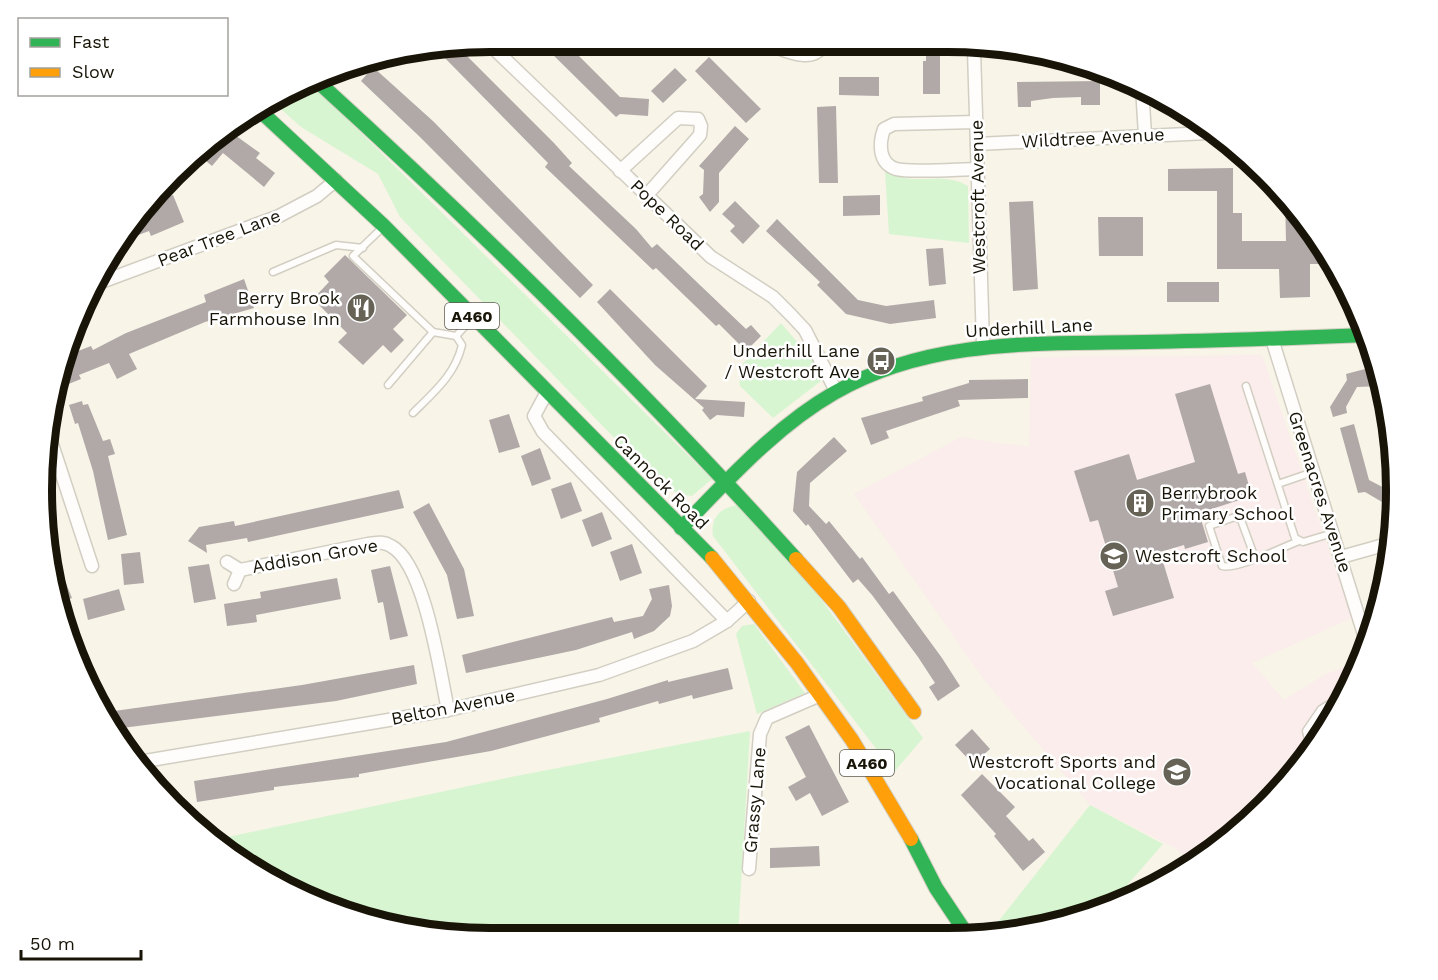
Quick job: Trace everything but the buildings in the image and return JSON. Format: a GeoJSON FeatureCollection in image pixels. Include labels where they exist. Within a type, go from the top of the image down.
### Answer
{"type":"FeatureCollection","features":[{"type":"Feature","properties":{"kind":"main road"},"geometry":{"type":"LineString","coordinates":[[323,86],[438,191],[727,482],[839,607],[914,712]]}},
{"type":"Feature","properties":{"kind":"main road","name":"Cannock Road"},"geometry":{"type":"LineString","coordinates":[[265,115],[384,226],[716,562],[749,601],[820,695],[880,784],[936,888],[962,928]]}},
{"type":"Feature","properties":{"kind":"main road","name":"Underhill Lane"},"geometry":{"type":"LineString","coordinates":[[681,528],[777,434],[836,391],[891,367],[930,355],[983,344],[1357,335]]}},
{"type":"Feature","properties":{"kind":"street","name":"Pope Road"},"geometry":{"type":"LineString","coordinates":[[497,52],[711,257],[773,297],[791,315],[805,330],[836,391]]}},
{"type":"Feature","properties":{"kind":"street"},"geometry":{"type":"LineString","coordinates":[[792,52],[806,56],[817,52]]}},
{"type":"Feature","properties":{"kind":"street","name":"Westcroft Avenue"},"geometry":{"type":"LineString","coordinates":[[974,53],[983,344]]}},
{"type":"Feature","properties":{"kind":"street"},"geometry":{"type":"LineString","coordinates":[[1143,98],[1145,135]]}},
{"type":"Feature","properties":{"kind":"street"},"geometry":{"type":"LineString","coordinates":[[620,171],[678,118],[698,119],[701,126],[700,135],[646,196]]}},
{"type":"Feature","properties":{"kind":"street"},"geometry":{"type":"LineString","coordinates":[[976,122],[894,124],[884,129],[880,151],[885,162],[897,169],[978,169]]}},
{"type":"Feature","properties":{"kind":"street","name":"Wildtree Avenue"},"geometry":{"type":"LineString","coordinates":[[977,144],[1201,133]]}},
{"type":"Feature","properties":{"kind":"street","name":"Pear Tree Lane"},"geometry":{"type":"LineString","coordinates":[[106,280],[279,216],[308,202],[336,180]]}},
{"type":"Feature","properties":{"kind":"street","name":"Greenacres Avenue"},"geometry":{"type":"LineString","coordinates":[[1272,339],[1363,629]]}},
{"type":"Feature","properties":{"kind":"street"},"geometry":{"type":"LineString","coordinates":[[547,392],[534,416],[543,432],[727,621]]}},
{"type":"Feature","properties":{"kind":"street"},"geometry":{"type":"LineString","coordinates":[[54,451],[92,566]]}},
{"type":"Feature","properties":{"kind":"street","name":"Addison Grove"},"geometry":{"type":"LineString","coordinates":[[227,562],[240,570],[368,544],[382,542],[392,546],[408,564],[420,590],[448,710]]}},
{"type":"Feature","properties":{"kind":"street"},"geometry":{"type":"LineString","coordinates":[[1341,557],[1382,545]]}},
{"type":"Feature","properties":{"kind":"street","name":"Addison Grove"},"geometry":{"type":"LineString","coordinates":[[234,584],[240,570]]}},
{"type":"Feature","properties":{"kind":"street","name":"Belton Avenue"},"geometry":{"type":"LineString","coordinates":[[147,761],[448,710],[599,675],[693,641],[727,621],[749,601]]}},
{"type":"Feature","properties":{"kind":"street","name":"Grassy Lane"},"geometry":{"type":"LineString","coordinates":[[749,869],[760,734],[767,718],[820,695]]}},
{"type":"Feature","properties":{"kind":"lane"},"geometry":{"type":"LineString","coordinates":[[384,226],[353,256],[434,332],[456,336],[462,345],[458,363],[448,377],[413,413]]}},
{"type":"Feature","properties":{"kind":"lane"},"geometry":{"type":"LineString","coordinates":[[273,272],[336,245],[363,248]]}},
{"type":"Feature","properties":{"kind":"lane"},"geometry":{"type":"LineString","coordinates":[[456,336],[474,318]]}},
{"type":"Feature","properties":{"kind":"lane"},"geometry":{"type":"LineString","coordinates":[[388,385],[434,332]]}},
{"type":"Feature","properties":{"kind":"lane"},"geometry":{"type":"LineString","coordinates":[[1246,386],[1295,538],[1299,542]]}},
{"type":"Feature","properties":{"kind":"lane"},"geometry":{"type":"LineString","coordinates":[[1278,484],[1314,472]]}},
{"type":"Feature","properties":{"kind":"lane"},"geometry":{"type":"LineString","coordinates":[[1255,558],[1241,520],[1235,517],[1209,526],[1222,566],[1233,566],[1255,558],[1299,542],[1333,533]]}},
{"type":"Feature","properties":{"kind":"lane"},"geometry":{"type":"LineString","coordinates":[[1308,738],[1306,731],[1321,709],[1330,703]]}},
{"type":"Feature","properties":{"kind":"shaded area","name":"Westcroft School"},"geometry":{"type":"Polygon","coordinates":[[[1262,355],[1352,618],[1252,663],[1284,700],[1324,675],[1348,665],[1327,709],[1312,733],[1277,778],[1236,819],[1186,857],[1175,848],[1090,805],[984,680],[854,494],[961,437],[1029,447],[1031,357],[1262,355]]]}},
{"type":"Feature","properties":{"kind":"green space"},"geometry":{"type":"Polygon","coordinates":[[[314,90],[345,117],[712,479],[692,496],[679,494],[657,482],[400,217],[378,174],[301,127],[279,107],[314,90]]]}},
{"type":"Feature","properties":{"kind":"green space"},"geometry":{"type":"Polygon","coordinates":[[[885,171],[906,178],[948,179],[968,186],[969,243],[889,234],[885,171]]]}},
{"type":"Feature","properties":{"kind":"green space"},"geometry":{"type":"Polygon","coordinates":[[[781,323],[819,368],[822,380],[773,418],[740,386],[739,368],[781,323]]]}},
{"type":"Feature","properties":{"kind":"green space"},"geometry":{"type":"Polygon","coordinates":[[[739,505],[812,587],[923,738],[894,772],[713,536],[713,523],[718,514],[727,508],[739,505]]]}},
{"type":"Feature","properties":{"kind":"green space"},"geometry":{"type":"Polygon","coordinates":[[[754,624],[805,693],[757,714],[736,634],[742,626],[754,624]]]}},
{"type":"Feature","properties":{"kind":"green space"},"geometry":{"type":"Polygon","coordinates":[[[750,731],[738,928],[490,928],[433,924],[377,913],[323,894],[271,869],[225,838],[511,777],[750,731]]]}},
{"type":"Feature","properties":{"kind":"green space"},"geometry":{"type":"Polygon","coordinates":[[[1090,805],[1163,844],[1122,891],[1061,913],[995,925],[1090,805]]]}},
{"type":"Feature","properties":{"kind":"traffic: fast"},"geometry":{"type":"LineString","coordinates":[[323,86],[440,195],[562,314],[681,435],[796,559]]}},
{"type":"Feature","properties":{"kind":"traffic: fast"},"geometry":{"type":"LineString","coordinates":[[265,115],[384,226],[712,558]]}},
{"type":"Feature","properties":{"kind":"traffic: fast"},"geometry":{"type":"LineString","coordinates":[[681,528],[753,455],[812,407],[870,375],[908,362],[946,353],[1024,345],[1357,335]]}},
{"type":"Feature","properties":{"kind":"traffic: fast"},"geometry":{"type":"LineString","coordinates":[[911,839],[936,888],[962,928]]}},
{"type":"Feature","properties":{"kind":"traffic: slow"},"geometry":{"type":"LineString","coordinates":[[712,558],[797,663],[852,740],[911,839]]}},
{"type":"Feature","properties":{"kind":"traffic: slow"},"geometry":{"type":"LineString","coordinates":[[796,559],[839,607],[914,712]]}},
{"type":"Feature","properties":{"kind":"place","name":"Berry Brook Farmhouse Inn"},"geometry":{"type":"Point","coordinates":[361,308]}},
{"type":"Feature","properties":{"kind":"place","name":"Underhill Lane / Westcroft Ave"},"geometry":{"type":"Point","coordinates":[881,361]}},
{"type":"Feature","properties":{"kind":"place","name":"Berrybrook Primary School"},"geometry":{"type":"Point","coordinates":[1140,503]}},
{"type":"Feature","properties":{"kind":"place","name":"Westcroft School"},"geometry":{"type":"Point","coordinates":[1114,556]}},
{"type":"Feature","properties":{"kind":"place","name":"Westcroft Sports and Vocational College"},"geometry":{"type":"Point","coordinates":[1177,772]}}]}
